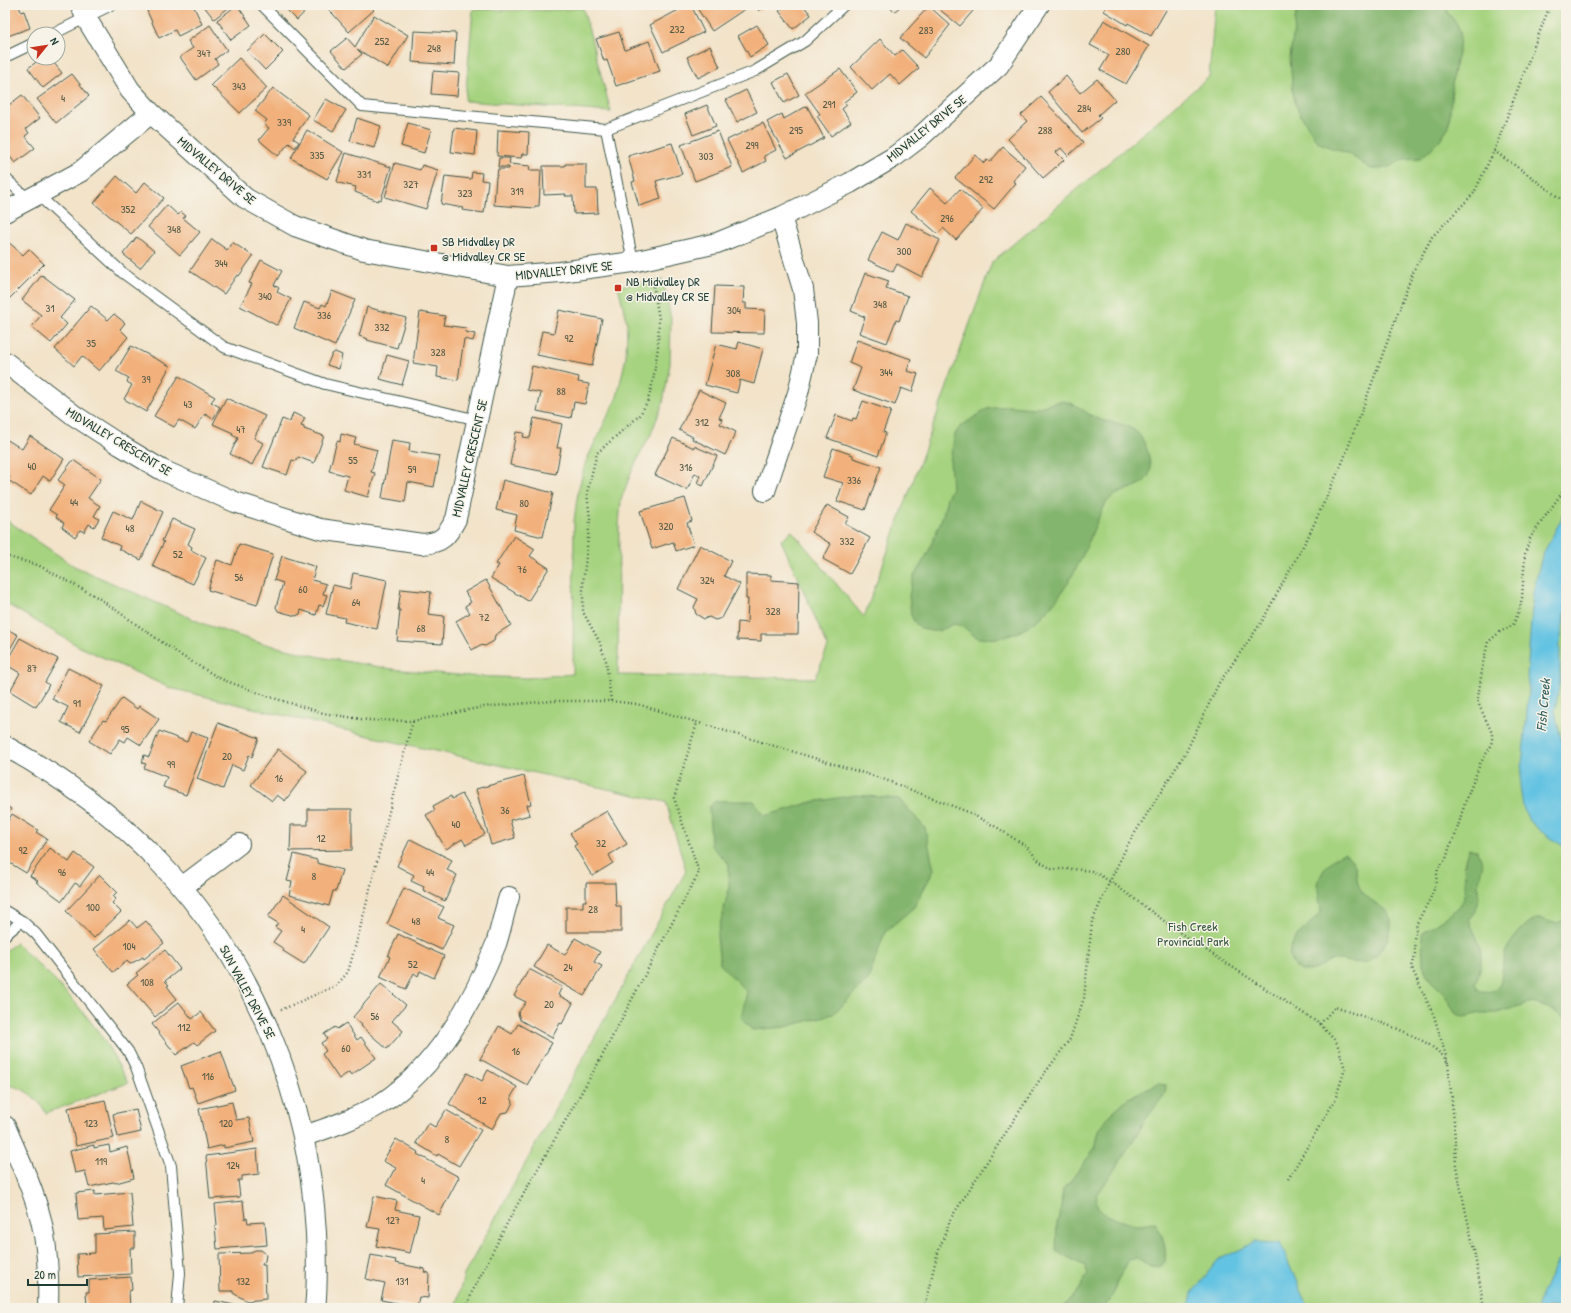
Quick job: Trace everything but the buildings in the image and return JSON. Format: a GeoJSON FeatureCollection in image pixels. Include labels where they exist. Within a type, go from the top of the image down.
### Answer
{"type":"FeatureCollection","features":[{"type":"Feature","properties":{"kind":"street","name":"MIDVALLEY DRIVE SE"},"geometry":{"type":"LineString","coordinates":[[83,11],[130,90],[151,113],[245,198],[295,226],[364,250],[508,276],[560,272],[641,261],[717,243],[781,217],[850,183],[894,157],[919,138],[999,65],[1039,5]]}},
{"type":"Feature","properties":{"kind":"street"},"geometry":{"type":"LineString","coordinates":[[5,212],[80,172],[151,113]]}},
{"type":"Feature","properties":{"kind":"street"},"geometry":{"type":"LineString","coordinates":[[765,491],[798,394],[807,354],[807,323],[803,289],[781,217]]}},
{"type":"Feature","properties":{"kind":"street","name":"MIDVALLEY CRESCENT SE"},"geometry":{"type":"LineString","coordinates":[[5,362],[75,416],[120,445],[162,470],[235,502],[320,529],[422,544],[434,544],[441,540],[450,531],[456,519],[508,276]]}},
{"type":"Feature","properties":{"kind":"street","name":"SUN VALLEY DRIVE SE"},"geometry":{"type":"LineString","coordinates":[[5,746],[65,782],[124,828],[160,862],[182,887],[223,944],[244,980],[263,1017],[284,1069],[294,1095],[304,1136],[312,1177],[315,1222],[317,1257],[315,1308]]}},
{"type":"Feature","properties":{"kind":"street"},"geometry":{"type":"LineString","coordinates":[[182,887],[239,844]]}},
{"type":"Feature","properties":{"kind":"street"},"geometry":{"type":"LineString","coordinates":[[304,1136],[334,1127],[383,1102],[413,1078],[428,1063],[441,1047],[460,1018],[478,984],[496,943],[508,897]]}},
{"type":"Feature","properties":{"kind":"street"},"geometry":{"type":"LineString","coordinates":[[5,1126],[29,1182],[41,1220],[47,1254],[48,1308]]}},
{"type":"Feature","properties":{"kind":"lane"},"geometry":{"type":"LineString","coordinates":[[63,26],[83,11],[111,5]]}},
{"type":"Feature","properties":{"kind":"lane"},"geometry":{"type":"LineString","coordinates":[[262,5],[362,106],[606,129],[755,71],[805,41],[844,5]]}},
{"type":"Feature","properties":{"kind":"lane"},"geometry":{"type":"LineString","coordinates":[[5,57],[26,47]]}},
{"type":"Feature","properties":{"kind":"lane"},"geometry":{"type":"LineString","coordinates":[[606,129],[641,261]]}},
{"type":"Feature","properties":{"kind":"lane"},"geometry":{"type":"LineString","coordinates":[[5,178],[33,197],[123,273],[224,347],[325,384],[478,420]]}},
{"type":"Feature","properties":{"kind":"lane"},"geometry":{"type":"LineString","coordinates":[[5,911],[22,921],[36,934],[128,1051],[136,1067],[171,1166],[180,1273],[177,1308]]}},
{"type":"Feature","properties":{"kind":"lane"},"geometry":{"type":"LineString","coordinates":[[5,935],[22,921]]}},
{"type":"Feature","properties":{"kind":"path"},"geometry":{"type":"LineString","coordinates":[[924,1308],[937,1255],[951,1218],[1039,1081],[1070,1039],[1084,998],[1092,922],[1110,881],[1128,844],[1186,752],[1219,683],[1261,623],[1309,535],[1343,461],[1414,270],[1432,237],[1474,192],[1494,151],[1550,5]]}},
{"type":"Feature","properties":{"kind":"path"},"geometry":{"type":"LineString","coordinates":[[1494,151],[1566,203]]}},
{"type":"Feature","properties":{"kind":"path"},"geometry":{"type":"LineString","coordinates":[[611,701],[606,661],[599,641],[583,612],[583,584],[590,519],[586,493],[597,453],[640,415],[648,400],[654,381],[658,347],[659,319],[641,261]]}},
{"type":"Feature","properties":{"kind":"path"},"geometry":{"type":"LineString","coordinates":[[1484,1308],[1474,1250],[1456,1166],[1454,1121],[1448,1063],[1434,1016],[1412,967],[1415,955],[1415,931],[1435,887],[1438,868],[1446,859],[1450,846],[1456,836],[1465,803],[1480,764],[1490,746],[1492,739],[1492,733],[1478,698],[1483,663],[1488,642],[1500,632],[1513,625],[1519,611],[1522,598],[1525,554],[1530,538],[1566,487]]}},
{"type":"Feature","properties":{"kind":"path"},"geometry":{"type":"LineString","coordinates":[[5,556],[38,565],[97,596],[182,656],[221,679],[270,697],[323,713],[367,720],[413,721],[483,707],[552,701],[611,701],[637,704],[883,779],[968,812],[998,828],[1027,847],[1040,862],[1052,870],[1072,869],[1092,871],[1110,881],[1186,937],[1320,1024],[1337,1043],[1345,1069],[1335,1100],[1287,1181]]}},
{"type":"Feature","properties":{"kind":"path"},"geometry":{"type":"LineString","coordinates":[[263,1017],[337,985],[348,972],[376,868],[391,799],[413,721]]}},
{"type":"Feature","properties":{"kind":"path"},"geometry":{"type":"LineString","coordinates":[[467,1308],[472,1292],[512,1214],[600,1060],[699,872],[674,798],[697,723]]}},
{"type":"Feature","properties":{"kind":"path"},"geometry":{"type":"LineString","coordinates":[[1320,1024],[1335,1008],[1416,1036],[1444,1056],[1448,1063]]}},
{"type":"Feature","properties":{"kind":"green space","name":"Fish Creek Provincial Park"},"geometry":{"type":"Polygon","coordinates":[[[1215,5],[1566,5],[1566,1308],[455,1308],[464,1275],[686,871],[666,802],[386,740],[170,688],[80,647],[5,603],[5,519],[74,566],[204,624],[257,642],[320,657],[392,669],[469,676],[527,678],[573,674],[574,521],[578,491],[586,461],[617,397],[626,357],[627,323],[618,286],[663,280],[671,319],[670,364],[663,403],[651,434],[632,470],[621,500],[619,525],[618,675],[815,678],[828,647],[781,540],[792,531],[864,617],[992,262],[1209,77],[1215,5]]]}},
{"type":"Feature","properties":{"kind":"green space"},"geometry":{"type":"Polygon","coordinates":[[[1297,5],[1446,5],[1447,12],[1457,24],[1460,32],[1459,49],[1453,74],[1449,126],[1439,141],[1421,158],[1404,159],[1389,167],[1371,169],[1349,154],[1317,141],[1299,112],[1293,93],[1290,58],[1297,5]]]}},
{"type":"Feature","properties":{"kind":"green space"},"geometry":{"type":"Polygon","coordinates":[[[583,8],[611,112],[465,101],[473,9],[555,10],[583,8]]]}},
{"type":"Feature","properties":{"kind":"green space"},"geometry":{"type":"Polygon","coordinates":[[[1060,401],[1071,403],[1100,420],[1114,422],[1129,427],[1139,434],[1145,445],[1149,458],[1149,476],[1143,482],[1116,495],[1106,503],[1081,559],[1064,589],[1054,603],[1029,626],[1015,634],[999,638],[978,638],[962,626],[954,624],[939,631],[922,629],[915,623],[911,615],[909,595],[914,576],[928,553],[943,515],[947,497],[952,488],[950,460],[955,434],[961,426],[987,409],[1008,406],[1036,408],[1060,401]]]}},
{"type":"Feature","properties":{"kind":"green space"},"geometry":{"type":"Polygon","coordinates":[[[856,795],[899,799],[925,828],[934,870],[914,907],[885,932],[868,980],[833,1014],[785,1027],[752,1030],[741,1018],[747,992],[720,964],[717,937],[729,888],[729,864],[711,846],[709,807],[715,801],[754,801],[765,816],[812,802],[856,795]]]}},
{"type":"Feature","properties":{"kind":"green space"},"geometry":{"type":"Polygon","coordinates":[[[1469,849],[1477,850],[1482,858],[1482,868],[1478,886],[1478,903],[1474,913],[1469,919],[1478,943],[1481,957],[1481,965],[1475,983],[1478,990],[1488,992],[1495,990],[1499,985],[1504,956],[1507,949],[1525,926],[1537,919],[1557,923],[1566,919],[1566,1019],[1553,1010],[1537,1004],[1529,1003],[1497,1013],[1481,1013],[1464,1017],[1456,1014],[1443,992],[1430,980],[1426,973],[1423,964],[1422,933],[1455,910],[1464,898],[1464,865],[1469,849]]]}},
{"type":"Feature","properties":{"kind":"green space"},"geometry":{"type":"Polygon","coordinates":[[[1344,853],[1353,862],[1358,885],[1361,890],[1368,898],[1388,913],[1391,923],[1388,938],[1380,952],[1369,961],[1363,963],[1332,960],[1316,969],[1301,971],[1293,963],[1290,955],[1291,947],[1301,932],[1321,912],[1318,886],[1319,881],[1327,866],[1335,858],[1344,853]]]}},
{"type":"Feature","properties":{"kind":"green space"},"geometry":{"type":"Polygon","coordinates":[[[16,943],[51,977],[84,1013],[104,1040],[128,1083],[46,1113],[41,1105],[31,1095],[5,1081],[5,951],[16,943]]]}},
{"type":"Feature","properties":{"kind":"green space"},"geometry":{"type":"Polygon","coordinates":[[[1158,1084],[1166,1085],[1165,1094],[1146,1119],[1125,1154],[1097,1195],[1096,1201],[1100,1210],[1118,1220],[1135,1225],[1155,1223],[1164,1242],[1165,1262],[1159,1267],[1151,1266],[1136,1258],[1129,1260],[1116,1283],[1115,1291],[1103,1308],[1063,1308],[1079,1289],[1088,1274],[1085,1266],[1056,1251],[1057,1223],[1060,1214],[1063,1189],[1095,1148],[1099,1131],[1108,1116],[1127,1099],[1158,1084]]]}},
{"type":"Feature","properties":{"kind":"water","name":"Fish Creek"},"geometry":{"type":"Polygon","coordinates":[[[1566,510],[1566,607],[1560,643],[1560,681],[1555,711],[1561,739],[1566,752],[1566,848],[1542,832],[1529,821],[1523,807],[1520,786],[1529,690],[1527,677],[1533,592],[1542,556],[1566,510]]]}},
{"type":"Feature","properties":{"kind":"water"},"geometry":{"type":"Polygon","coordinates":[[[1256,1242],[1280,1243],[1303,1297],[1312,1308],[1189,1308],[1192,1293],[1218,1260],[1256,1242]]]}},
{"type":"Feature","properties":{"kind":"water"},"geometry":{"type":"Polygon","coordinates":[[[1566,1250],[1566,1308],[1536,1308],[1553,1270],[1566,1250]]]}},
{"type":"Feature","properties":{"kind":"place","name":"SB Midvalley DR @ Midvalley CR SE"},"geometry":{"type":"Point","coordinates":[434,248]}},
{"type":"Feature","properties":{"kind":"place","name":"NB Midvalley DR @ Midvalley CR SE"},"geometry":{"type":"Point","coordinates":[618,288]}}]}
